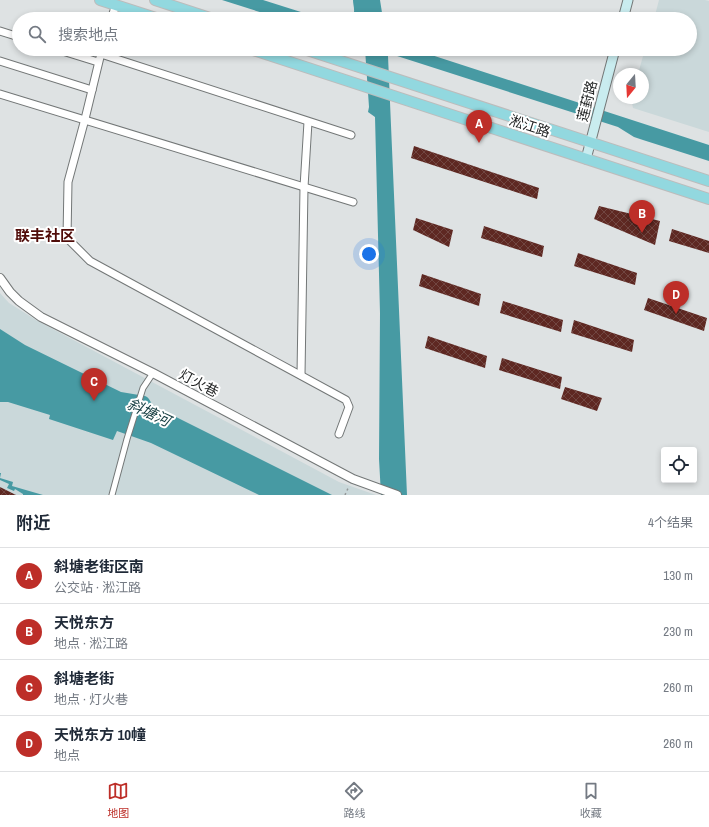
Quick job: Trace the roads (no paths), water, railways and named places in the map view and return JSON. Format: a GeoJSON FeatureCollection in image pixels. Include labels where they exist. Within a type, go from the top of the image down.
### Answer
{"type":"FeatureCollection","features":[{"type":"Feature","properties":{"kind":"main road"},"geometry":{"type":"LineString","coordinates":[[100,0],[117,2],[142,12]]}},
{"type":"Feature","properties":{"kind":"main road"},"geometry":{"type":"LineString","coordinates":[[154,0],[191,12]]}},
{"type":"Feature","properties":{"kind":"main road"},"geometry":{"type":"LineString","coordinates":[[625,12],[628,0]]}},
{"type":"Feature","properties":{"kind":"main road","name":"淞江路"},"geometry":{"type":"LineString","coordinates":[[272,56],[709,199]]}},
{"type":"Feature","properties":{"kind":"main road","name":"淞江路"},"geometry":{"type":"LineString","coordinates":[[326,56],[709,181]]}},
{"type":"Feature","properties":{"kind":"main road","name":"莲葑路"},"geometry":{"type":"LineString","coordinates":[[586,160],[613,56]]}},
{"type":"Feature","properties":{"kind":"street"},"geometry":{"type":"LineString","coordinates":[[113,12],[117,2]]}},
{"type":"Feature","properties":{"kind":"street"},"geometry":{"type":"LineString","coordinates":[[0,31],[12,35]]}},
{"type":"Feature","properties":{"kind":"street"},"geometry":{"type":"LineString","coordinates":[[79,56],[98,62]]}},
{"type":"Feature","properties":{"kind":"street"},"geometry":{"type":"LineString","coordinates":[[100,56],[68,182],[66,238],[90,261],[346,400],[349,404],[348,412],[339,434]]}},
{"type":"Feature","properties":{"kind":"street"},"geometry":{"type":"LineString","coordinates":[[117,56],[308,122],[351,135]]}},
{"type":"Feature","properties":{"kind":"street"},"geometry":{"type":"LineString","coordinates":[[0,61],[92,90]]}},
{"type":"Feature","properties":{"kind":"street"},"geometry":{"type":"LineString","coordinates":[[0,94],[353,202]]}},
{"type":"Feature","properties":{"kind":"street"},"geometry":{"type":"LineString","coordinates":[[301,375],[304,187],[308,122]]}},
{"type":"Feature","properties":{"kind":"street","name":"灯火巷"},"geometry":{"type":"LineString","coordinates":[[0,278],[14,297],[35,312],[353,478],[397,495]]}},
{"type":"Feature","properties":{"kind":"street"},"geometry":{"type":"LineString","coordinates":[[112,495],[143,388],[153,373]]}},
{"type":"Feature","properties":{"kind":"water"},"geometry":{"type":"Polygon","coordinates":[[[222,0],[263,0],[301,12],[260,12],[222,0]]]}},
{"type":"Feature","properties":{"kind":"water"},"geometry":{"type":"Polygon","coordinates":[[[353,0],[380,0],[382,12],[354,12],[353,0]]]}},
{"type":"Feature","properties":{"kind":"water"},"geometry":{"type":"Polygon","coordinates":[[[365,56],[388,56],[407,495],[381,495],[379,459],[380,313],[375,117],[368,112],[369,107],[365,56]]]}},
{"type":"Feature","properties":{"kind":"water"},"geometry":{"type":"Polygon","coordinates":[[[397,56],[435,56],[709,145],[709,161],[634,137],[618,127],[397,56]]]}},
{"type":"Feature","properties":{"kind":"water","name":"斜塘河"},"geometry":{"type":"Polygon","coordinates":[[[0,329],[25,345],[121,392],[147,397],[153,406],[160,411],[174,416],[332,495],[259,495],[151,443],[117,431],[113,440],[49,419],[50,415],[8,402],[0,402],[0,329]]]}},
{"type":"Feature","properties":{"kind":"water"},"geometry":{"type":"Polygon","coordinates":[[[0,478],[13,482],[12,486],[43,495],[23,495],[15,489],[14,491],[7,488],[9,484],[0,480],[0,478]]]}},
{"type":"Feature","properties":{"kind":"place","name":"斜塘老街区南"},"geometry":{"type":"Point","coordinates":[479,143]}},
{"type":"Feature","properties":{"kind":"place","name":"天悦东方"},"geometry":{"type":"Point","coordinates":[642,233]}},
{"type":"Feature","properties":{"kind":"place","name":"天悦东方 10幢"},"geometry":{"type":"Point","coordinates":[676,314]}},
{"type":"Feature","properties":{"kind":"place","name":"斜塘老街"},"geometry":{"type":"Point","coordinates":[94,401]}},
{"type":"Feature","properties":{"kind":"district","name":"联丰社区"},"geometry":{"type":"Point","coordinates":[45,235]}}]}
